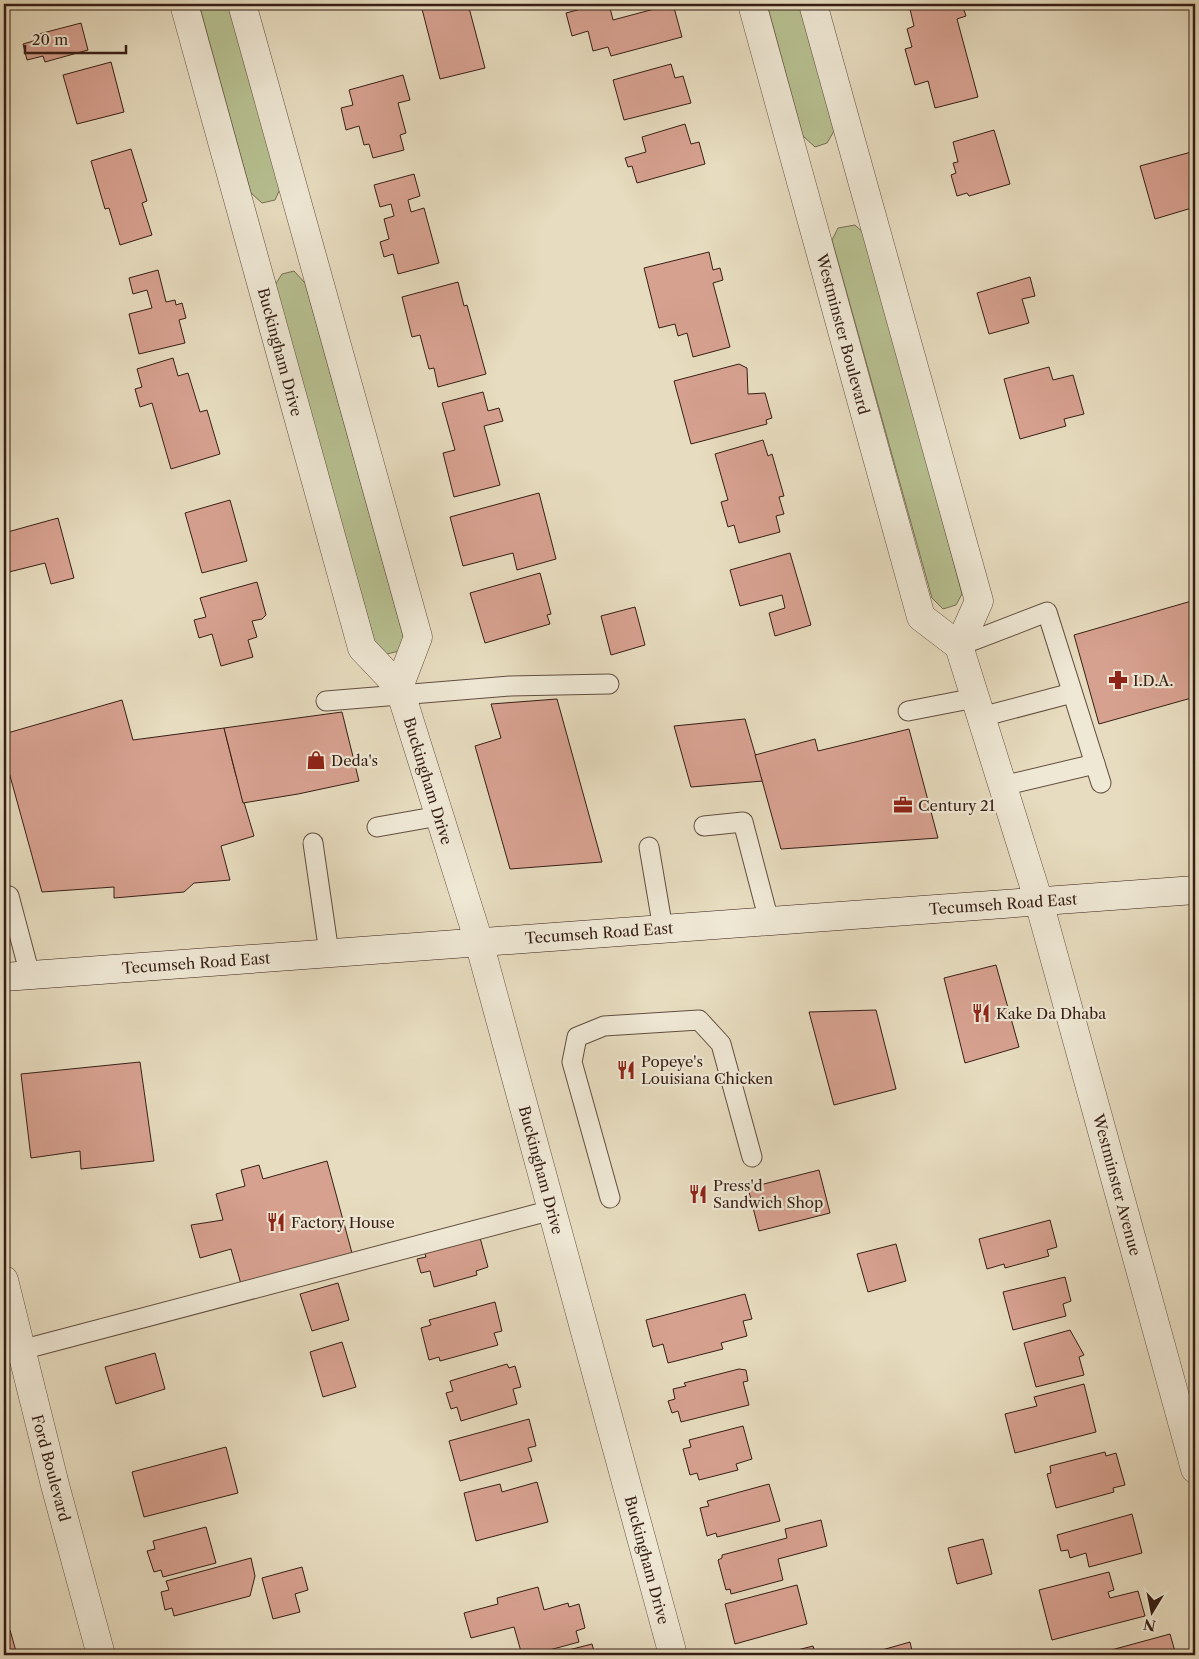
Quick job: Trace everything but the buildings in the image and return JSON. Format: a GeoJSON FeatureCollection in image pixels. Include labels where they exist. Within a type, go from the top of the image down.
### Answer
{"type":"FeatureCollection","features":[{"type":"Feature","properties":{"kind":"street","name":"Buckingham Drive"},"geometry":{"type":"LineString","coordinates":[[184,4],[362,648],[401,691],[479,942],[672,1655]]}},
{"type":"Feature","properties":{"kind":"street"},"geometry":{"type":"LineString","coordinates":[[242,4],[418,636],[401,691]]}},
{"type":"Feature","properties":{"kind":"street","name":"Westminster Boulevard"},"geometry":{"type":"LineString","coordinates":[[752,4],[921,617],[959,646]]}},
{"type":"Feature","properties":{"kind":"street"},"geometry":{"type":"LineString","coordinates":[[814,4],[979,601],[959,646],[1039,902]]}},
{"type":"Feature","properties":{"kind":"street","name":"Tecumseh Road East"},"geometry":{"type":"LineString","coordinates":[[17,976],[1195,890]]}},
{"type":"Feature","properties":{"kind":"street","name":"Westminster Avenue"},"geometry":{"type":"LineString","coordinates":[[1039,902],[1195,1469]]}},
{"type":"Feature","properties":{"kind":"street","name":"Ford Boulevard"},"geometry":{"type":"LineString","coordinates":[[4,1280],[102,1655]]}},
{"type":"Feature","properties":{"kind":"lane"},"geometry":{"type":"LineString","coordinates":[[959,646],[1047,612],[1101,783]]}},
{"type":"Feature","properties":{"kind":"lane"},"geometry":{"type":"LineString","coordinates":[[326,701],[401,691],[609,684]]}},
{"type":"Feature","properties":{"kind":"lane"},"geometry":{"type":"LineString","coordinates":[[908,711],[978,708],[1072,692]]}},
{"type":"Feature","properties":{"kind":"lane"},"geometry":{"type":"LineString","coordinates":[[1002,786],[1095,764]]}},
{"type":"Feature","properties":{"kind":"lane"},"geometry":{"type":"LineString","coordinates":[[377,827],[439,816]]}},
{"type":"Feature","properties":{"kind":"lane"},"geometry":{"type":"LineString","coordinates":[[704,826],[743,822],[769,921]]}},
{"type":"Feature","properties":{"kind":"lane"},"geometry":{"type":"LineString","coordinates":[[313,843],[329,953]]}},
{"type":"Feature","properties":{"kind":"lane"},"geometry":{"type":"LineString","coordinates":[[650,847],[663,929]]}},
{"type":"Feature","properties":{"kind":"lane"},"geometry":{"type":"LineString","coordinates":[[9,896],[17,976]]}},
{"type":"Feature","properties":{"kind":"lane"},"geometry":{"type":"LineString","coordinates":[[610,1198],[572,1062],[577,1037],[604,1026],[699,1020],[721,1044],[752,1156]]}},
{"type":"Feature","properties":{"kind":"lane"},"geometry":{"type":"LineString","coordinates":[[21,1350],[552,1210]]}},
{"type":"Feature","properties":{"kind":"green space"},"geometry":{"type":"Polygon","coordinates":[[[199,4],[229,4],[280,189],[275,200],[262,203],[251,193],[199,4]]]}},
{"type":"Feature","properties":{"kind":"green space"},"geometry":{"type":"Polygon","coordinates":[[[767,4],[800,4],[834,131],[827,143],[815,147],[803,136],[767,4]]]}},
{"type":"Feature","properties":{"kind":"green space"},"geometry":{"type":"Polygon","coordinates":[[[855,225],[866,235],[962,594],[956,605],[943,609],[932,598],[832,240],[838,228],[855,225]]]}},
{"type":"Feature","properties":{"kind":"green space"},"geometry":{"type":"Polygon","coordinates":[[[294,271],[305,283],[404,639],[399,651],[387,654],[375,643],[275,285],[282,274],[294,271]]]}},
{"type":"Feature","properties":{"kind":"place","name":"I.D.A."},"geometry":{"type":"Point","coordinates":[1118,680]}},
{"type":"Feature","properties":{"kind":"place","name":"Deda's"},"geometry":{"type":"Point","coordinates":[316,760]}},
{"type":"Feature","properties":{"kind":"place","name":"Century 21"},"geometry":{"type":"Point","coordinates":[903,805]}},
{"type":"Feature","properties":{"kind":"place","name":"Kake Da Dhaba"},"geometry":{"type":"Point","coordinates":[981,1013]}},
{"type":"Feature","properties":{"kind":"place","name":"Popeye's Louisiana Chicken"},"geometry":{"type":"Point","coordinates":[626,1070]}},
{"type":"Feature","properties":{"kind":"place","name":"Press'd Sandwich Shop"},"geometry":{"type":"Point","coordinates":[698,1194]}},
{"type":"Feature","properties":{"kind":"place","name":"Factory House"},"geometry":{"type":"Point","coordinates":[276,1222]}}]}
